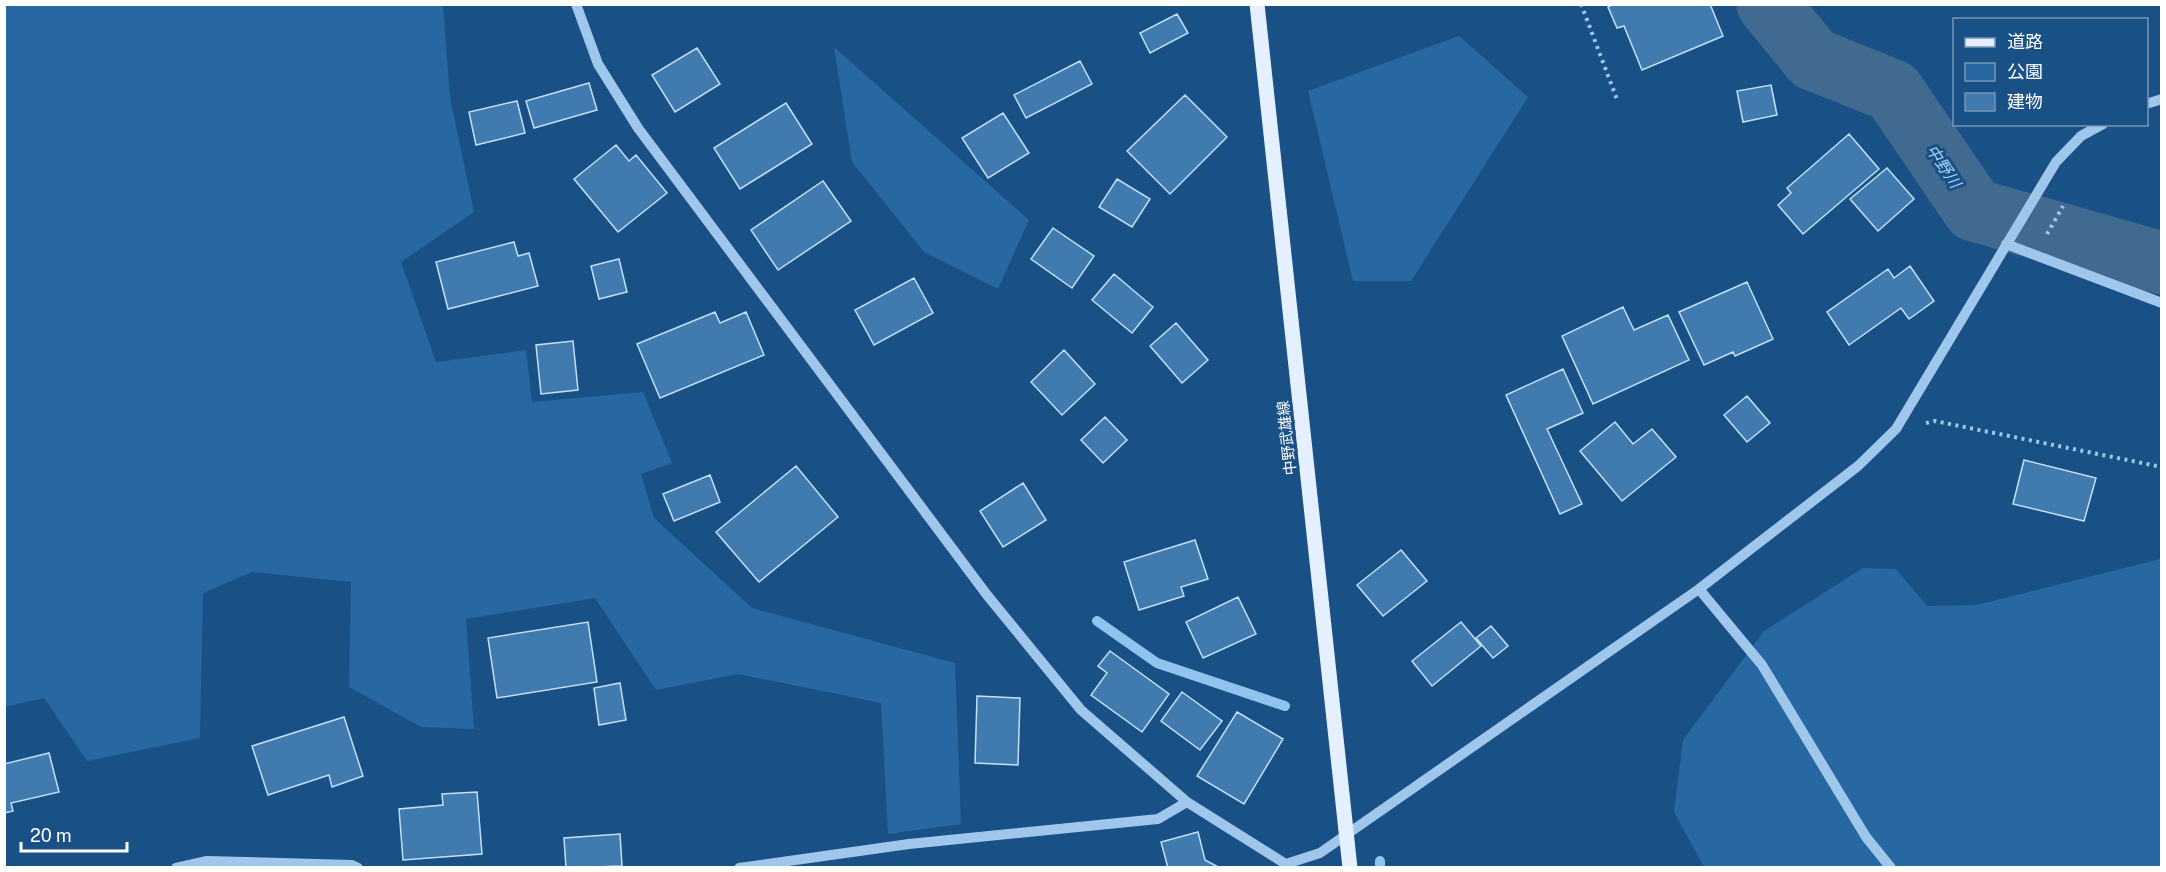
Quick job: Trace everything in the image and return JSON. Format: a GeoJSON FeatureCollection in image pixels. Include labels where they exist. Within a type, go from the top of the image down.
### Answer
{"type":"FeatureCollection","features":[{"type":"Feature","properties":{"kind":"main road","name":"中野武雄線"},"geometry":{"type":"LineString","coordinates":[[1257,4],[1348,831],[1350,867]]}},
{"type":"Feature","properties":{"kind":"street"},"geometry":{"type":"LineString","coordinates":[[576,4],[598,64],[638,128],[987,595],[1081,711],[1187,802],[1291,865],[1320,853],[1348,831],[1699,589],[1858,465],[1896,429],[2056,162],[2081,136],[2099,126]]}},
{"type":"Feature","properties":{"kind":"street"},"geometry":{"type":"LineString","coordinates":[[2006,244],[2162,303]]}},
{"type":"Feature","properties":{"kind":"street"},"geometry":{"type":"LineString","coordinates":[[1699,589],[1762,665],[1866,837],[1891,867]]}},
{"type":"Feature","properties":{"kind":"street"},"geometry":{"type":"LineString","coordinates":[[739,867],[909,844],[1158,819],[1187,802]]}},
{"type":"Feature","properties":{"kind":"street"},"geometry":{"type":"LineString","coordinates":[[176,867],[207,861],[358,867]]}},
{"type":"Feature","properties":{"kind":"path"},"geometry":{"type":"LineString","coordinates":[[1581,4],[1618,102]]}},
{"type":"Feature","properties":{"kind":"path"},"geometry":{"type":"LineString","coordinates":[[2034,255],[2063,206]]}},
{"type":"Feature","properties":{"kind":"path"},"geometry":{"type":"LineString","coordinates":[[1896,429],[1935,421],[2162,468]]}},
{"type":"Feature","properties":{"kind":"green space"},"geometry":{"type":"Polygon","coordinates":[[[4,5],[443,5],[450,97],[474,212],[401,262],[436,362],[526,350],[532,402],[643,392],[672,463],[641,474],[654,518],[752,608],[955,663],[961,824],[888,834],[881,703],[738,674],[656,690],[595,598],[466,619],[474,729],[421,727],[349,687],[351,582],[252,572],[203,593],[200,738],[87,761],[44,698],[5,707],[4,5]]]}},
{"type":"Feature","properties":{"kind":"green space"},"geometry":{"type":"Polygon","coordinates":[[[1459,36],[1528,97],[1411,281],[1353,281],[1308,91],[1459,36]]]}},
{"type":"Feature","properties":{"kind":"green space"},"geometry":{"type":"Polygon","coordinates":[[[834,47],[1029,220],[998,289],[924,252],[852,162],[834,47]]]}},
{"type":"Feature","properties":{"kind":"green space"},"geometry":{"type":"Polygon","coordinates":[[[2161,559],[2161,867],[1704,867],[1674,812],[1683,740],[1764,631],[1863,568],[1896,569],[1927,606],[1977,605],[2161,559]]]}},
{"type":"Feature","properties":{"kind":"building"},"geometry":{"type":"Polygon","coordinates":[[[1613,4],[1710,4],[1723,36],[1642,70],[1624,26],[1617,28],[1608,7],[1613,4]]]}},
{"type":"Feature","properties":{"kind":"building"},"geometry":{"type":"Polygon","coordinates":[[[1177,14],[1188,33],[1150,53],[1140,33],[1177,14]]]}},
{"type":"Feature","properties":{"kind":"building"},"geometry":{"type":"Polygon","coordinates":[[[697,48],[720,84],[675,112],[652,75],[697,48]]]}},
{"type":"Feature","properties":{"kind":"building"},"geometry":{"type":"Polygon","coordinates":[[[1080,61],[1092,84],[1026,118],[1014,95],[1080,61]]]}},
{"type":"Feature","properties":{"kind":"building"},"geometry":{"type":"Polygon","coordinates":[[[589,83],[597,110],[534,128],[526,101],[589,83]]]}},
{"type":"Feature","properties":{"kind":"building"},"geometry":{"type":"Polygon","coordinates":[[[1771,85],[1777,115],[1743,122],[1737,91],[1771,85]]]}},
{"type":"Feature","properties":{"kind":"building"},"geometry":{"type":"Polygon","coordinates":[[[1185,95],[1227,137],[1170,194],[1127,151],[1185,95]]]}},
{"type":"Feature","properties":{"kind":"building"},"geometry":{"type":"Polygon","coordinates":[[[517,101],[525,133],[476,145],[469,112],[517,101]]]}},
{"type":"Feature","properties":{"kind":"building"},"geometry":{"type":"Polygon","coordinates":[[[786,103],[812,144],[740,189],[714,148],[786,103]]]}},
{"type":"Feature","properties":{"kind":"building"},"geometry":{"type":"Polygon","coordinates":[[[1003,113],[1029,153],[988,178],[962,138],[1003,113]]]}},
{"type":"Feature","properties":{"kind":"building"},"geometry":{"type":"Polygon","coordinates":[[[1849,134],[1879,169],[1803,234],[1778,205],[1791,193],[1787,188],[1849,134]]]}},
{"type":"Feature","properties":{"kind":"building"},"geometry":{"type":"Polygon","coordinates":[[[616,145],[629,161],[636,155],[667,193],[618,232],[574,179],[616,145]]]}},
{"type":"Feature","properties":{"kind":"building"},"geometry":{"type":"Polygon","coordinates":[[[1887,168],[1914,199],[1878,231],[1850,199],[1887,168]]]}},
{"type":"Feature","properties":{"kind":"building"},"geometry":{"type":"Polygon","coordinates":[[[1117,179],[1150,199],[1132,227],[1099,207],[1117,179]]]}},
{"type":"Feature","properties":{"kind":"building"},"geometry":{"type":"Polygon","coordinates":[[[823,181],[851,221],[778,270],[751,230],[823,181]]]}},
{"type":"Feature","properties":{"kind":"building"},"geometry":{"type":"Polygon","coordinates":[[[1053,228],[1094,256],[1072,288],[1031,259],[1053,228]]]}},
{"type":"Feature","properties":{"kind":"building"},"geometry":{"type":"Polygon","coordinates":[[[514,242],[518,256],[529,253],[538,286],[448,309],[436,262],[514,242]]]}},
{"type":"Feature","properties":{"kind":"building"},"geometry":{"type":"Polygon","coordinates":[[[619,259],[627,292],[599,299],[591,266],[619,259]]]}},
{"type":"Feature","properties":{"kind":"building"},"geometry":{"type":"Polygon","coordinates":[[[1910,266],[1934,301],[1909,319],[1901,308],[1849,345],[1827,312],[1888,269],[1894,278],[1910,266]]]}},
{"type":"Feature","properties":{"kind":"building"},"geometry":{"type":"Polygon","coordinates":[[[1114,274],[1153,307],[1132,333],[1092,300],[1114,274]]]}},
{"type":"Feature","properties":{"kind":"building"},"geometry":{"type":"Polygon","coordinates":[[[914,278],[933,313],[874,345],[855,310],[914,278]]]}},
{"type":"Feature","properties":{"kind":"building"},"geometry":{"type":"Polygon","coordinates":[[[1747,282],[1773,339],[1735,356],[1733,352],[1704,365],[1679,312],[1747,282]]]}},
{"type":"Feature","properties":{"kind":"building"},"geometry":{"type":"Polygon","coordinates":[[[1623,307],[1634,330],[1668,315],[1689,360],[1593,404],[1562,336],[1623,307]]]}},
{"type":"Feature","properties":{"kind":"building"},"geometry":{"type":"Polygon","coordinates":[[[715,312],[720,323],[746,312],[764,355],[660,398],[637,344],[715,312]]]}},
{"type":"Feature","properties":{"kind":"building"},"geometry":{"type":"Polygon","coordinates":[[[1176,323],[1208,360],[1182,383],[1150,346],[1176,323]]]}},
{"type":"Feature","properties":{"kind":"building"},"geometry":{"type":"Polygon","coordinates":[[[573,341],[578,390],[541,394],[536,345],[573,341]]]}},
{"type":"Feature","properties":{"kind":"building"},"geometry":{"type":"Polygon","coordinates":[[[1064,350],[1095,384],[1062,415],[1031,382],[1064,350]]]}},
{"type":"Feature","properties":{"kind":"building"},"geometry":{"type":"Polygon","coordinates":[[[1563,369],[1583,413],[1547,429],[1582,504],[1560,514],[1506,395],[1563,369]]]}},
{"type":"Feature","properties":{"kind":"building"},"geometry":{"type":"Polygon","coordinates":[[[1747,396],[1770,423],[1747,442],[1724,415],[1747,396]]]}},
{"type":"Feature","properties":{"kind":"building"},"geometry":{"type":"Polygon","coordinates":[[[1105,417],[1127,440],[1103,463],[1081,440],[1105,417]]]}},
{"type":"Feature","properties":{"kind":"building"},"geometry":{"type":"Polygon","coordinates":[[[1615,422],[1633,444],[1652,429],[1676,457],[1622,501],[1580,451],[1615,422]]]}},
{"type":"Feature","properties":{"kind":"building"},"geometry":{"type":"Polygon","coordinates":[[[2024,460],[2096,478],[2084,521],[2013,504],[2024,460]]]}},
{"type":"Feature","properties":{"kind":"building"},"geometry":{"type":"Polygon","coordinates":[[[796,466],[838,517],[759,582],[716,532],[796,466]]]}},
{"type":"Feature","properties":{"kind":"building"},"geometry":{"type":"Polygon","coordinates":[[[710,475],[720,502],[674,521],[663,494],[710,475]]]}},
{"type":"Feature","properties":{"kind":"building"},"geometry":{"type":"Polygon","coordinates":[[[1023,483],[1046,520],[1003,547],[980,511],[1023,483]]]}},
{"type":"Feature","properties":{"kind":"building"},"geometry":{"type":"Polygon","coordinates":[[[1195,540],[1208,579],[1181,587],[1184,596],[1139,610],[1124,562],[1195,540]]]}},
{"type":"Feature","properties":{"kind":"building"},"geometry":{"type":"Polygon","coordinates":[[[1401,550],[1427,581],[1383,616],[1357,585],[1401,550]]]}},
{"type":"Feature","properties":{"kind":"building"},"geometry":{"type":"Polygon","coordinates":[[[1238,597],[1256,634],[1203,658],[1186,622],[1238,597]]]}},
{"type":"Feature","properties":{"kind":"building"},"geometry":{"type":"Polygon","coordinates":[[[588,622],[597,682],[497,698],[488,638],[588,622]]]}},
{"type":"Feature","properties":{"kind":"building"},"geometry":{"type":"Polygon","coordinates":[[[1461,622],[1481,646],[1432,686],[1412,661],[1461,622]]]}},
{"type":"Feature","properties":{"kind":"building"},"geometry":{"type":"Polygon","coordinates":[[[1491,626],[1508,646],[1493,658],[1476,638],[1491,626]]]}},
{"type":"Feature","properties":{"kind":"building"},"geometry":{"type":"Polygon","coordinates":[[[1110,651],[1169,694],[1142,732],[1091,695],[1107,673],[1098,666],[1110,651]]]}},
{"type":"Feature","properties":{"kind":"building"},"geometry":{"type":"Polygon","coordinates":[[[620,683],[626,720],[599,725],[594,688],[620,683]]]}},
{"type":"Feature","properties":{"kind":"building"},"geometry":{"type":"Polygon","coordinates":[[[1182,692],[1222,721],[1200,750],[1161,721],[1182,692]]]}},
{"type":"Feature","properties":{"kind":"building"},"geometry":{"type":"Polygon","coordinates":[[[977,696],[1020,698],[1018,765],[975,763],[977,696]]]}},
{"type":"Feature","properties":{"kind":"building"},"geometry":{"type":"Polygon","coordinates":[[[1237,712],[1283,739],[1244,804],[1197,776],[1237,712]]]}},
{"type":"Feature","properties":{"kind":"building"},"geometry":{"type":"Polygon","coordinates":[[[344,717],[363,776],[332,787],[329,775],[268,795],[252,746],[344,717]]]}},
{"type":"Feature","properties":{"kind":"building"},"geometry":{"type":"Polygon","coordinates":[[[49,753],[59,792],[11,803],[13,811],[4,813],[4,764],[49,753]]]}},
{"type":"Feature","properties":{"kind":"building"},"geometry":{"type":"Polygon","coordinates":[[[477,792],[482,854],[403,860],[399,809],[443,805],[442,794],[477,792]]]}},
{"type":"Feature","properties":{"kind":"building"},"geometry":{"type":"Polygon","coordinates":[[[1198,832],[1205,860],[1220,868],[1168,868],[1161,842],[1198,832]]]}},
{"type":"Feature","properties":{"kind":"building"},"geometry":{"type":"Polygon","coordinates":[[[620,834],[622,866],[566,868],[564,838],[620,834]]]}},
{"type":"Feature","properties":{"kind":"waterway","name":"中野川"},"geometry":{"type":"LineString","coordinates":[[1768,4],[1813,59],[1893,91],[1974,210],[2162,263]]}},
{"type":"Feature","properties":{"kind":"waterway"},"geometry":{"type":"LineString","coordinates":[[1097,621],[1157,663],[1285,706]]}},
{"type":"Feature","properties":{"kind":"waterway"},"geometry":{"type":"LineString","coordinates":[[1380,861],[1380,868]]}}]}
